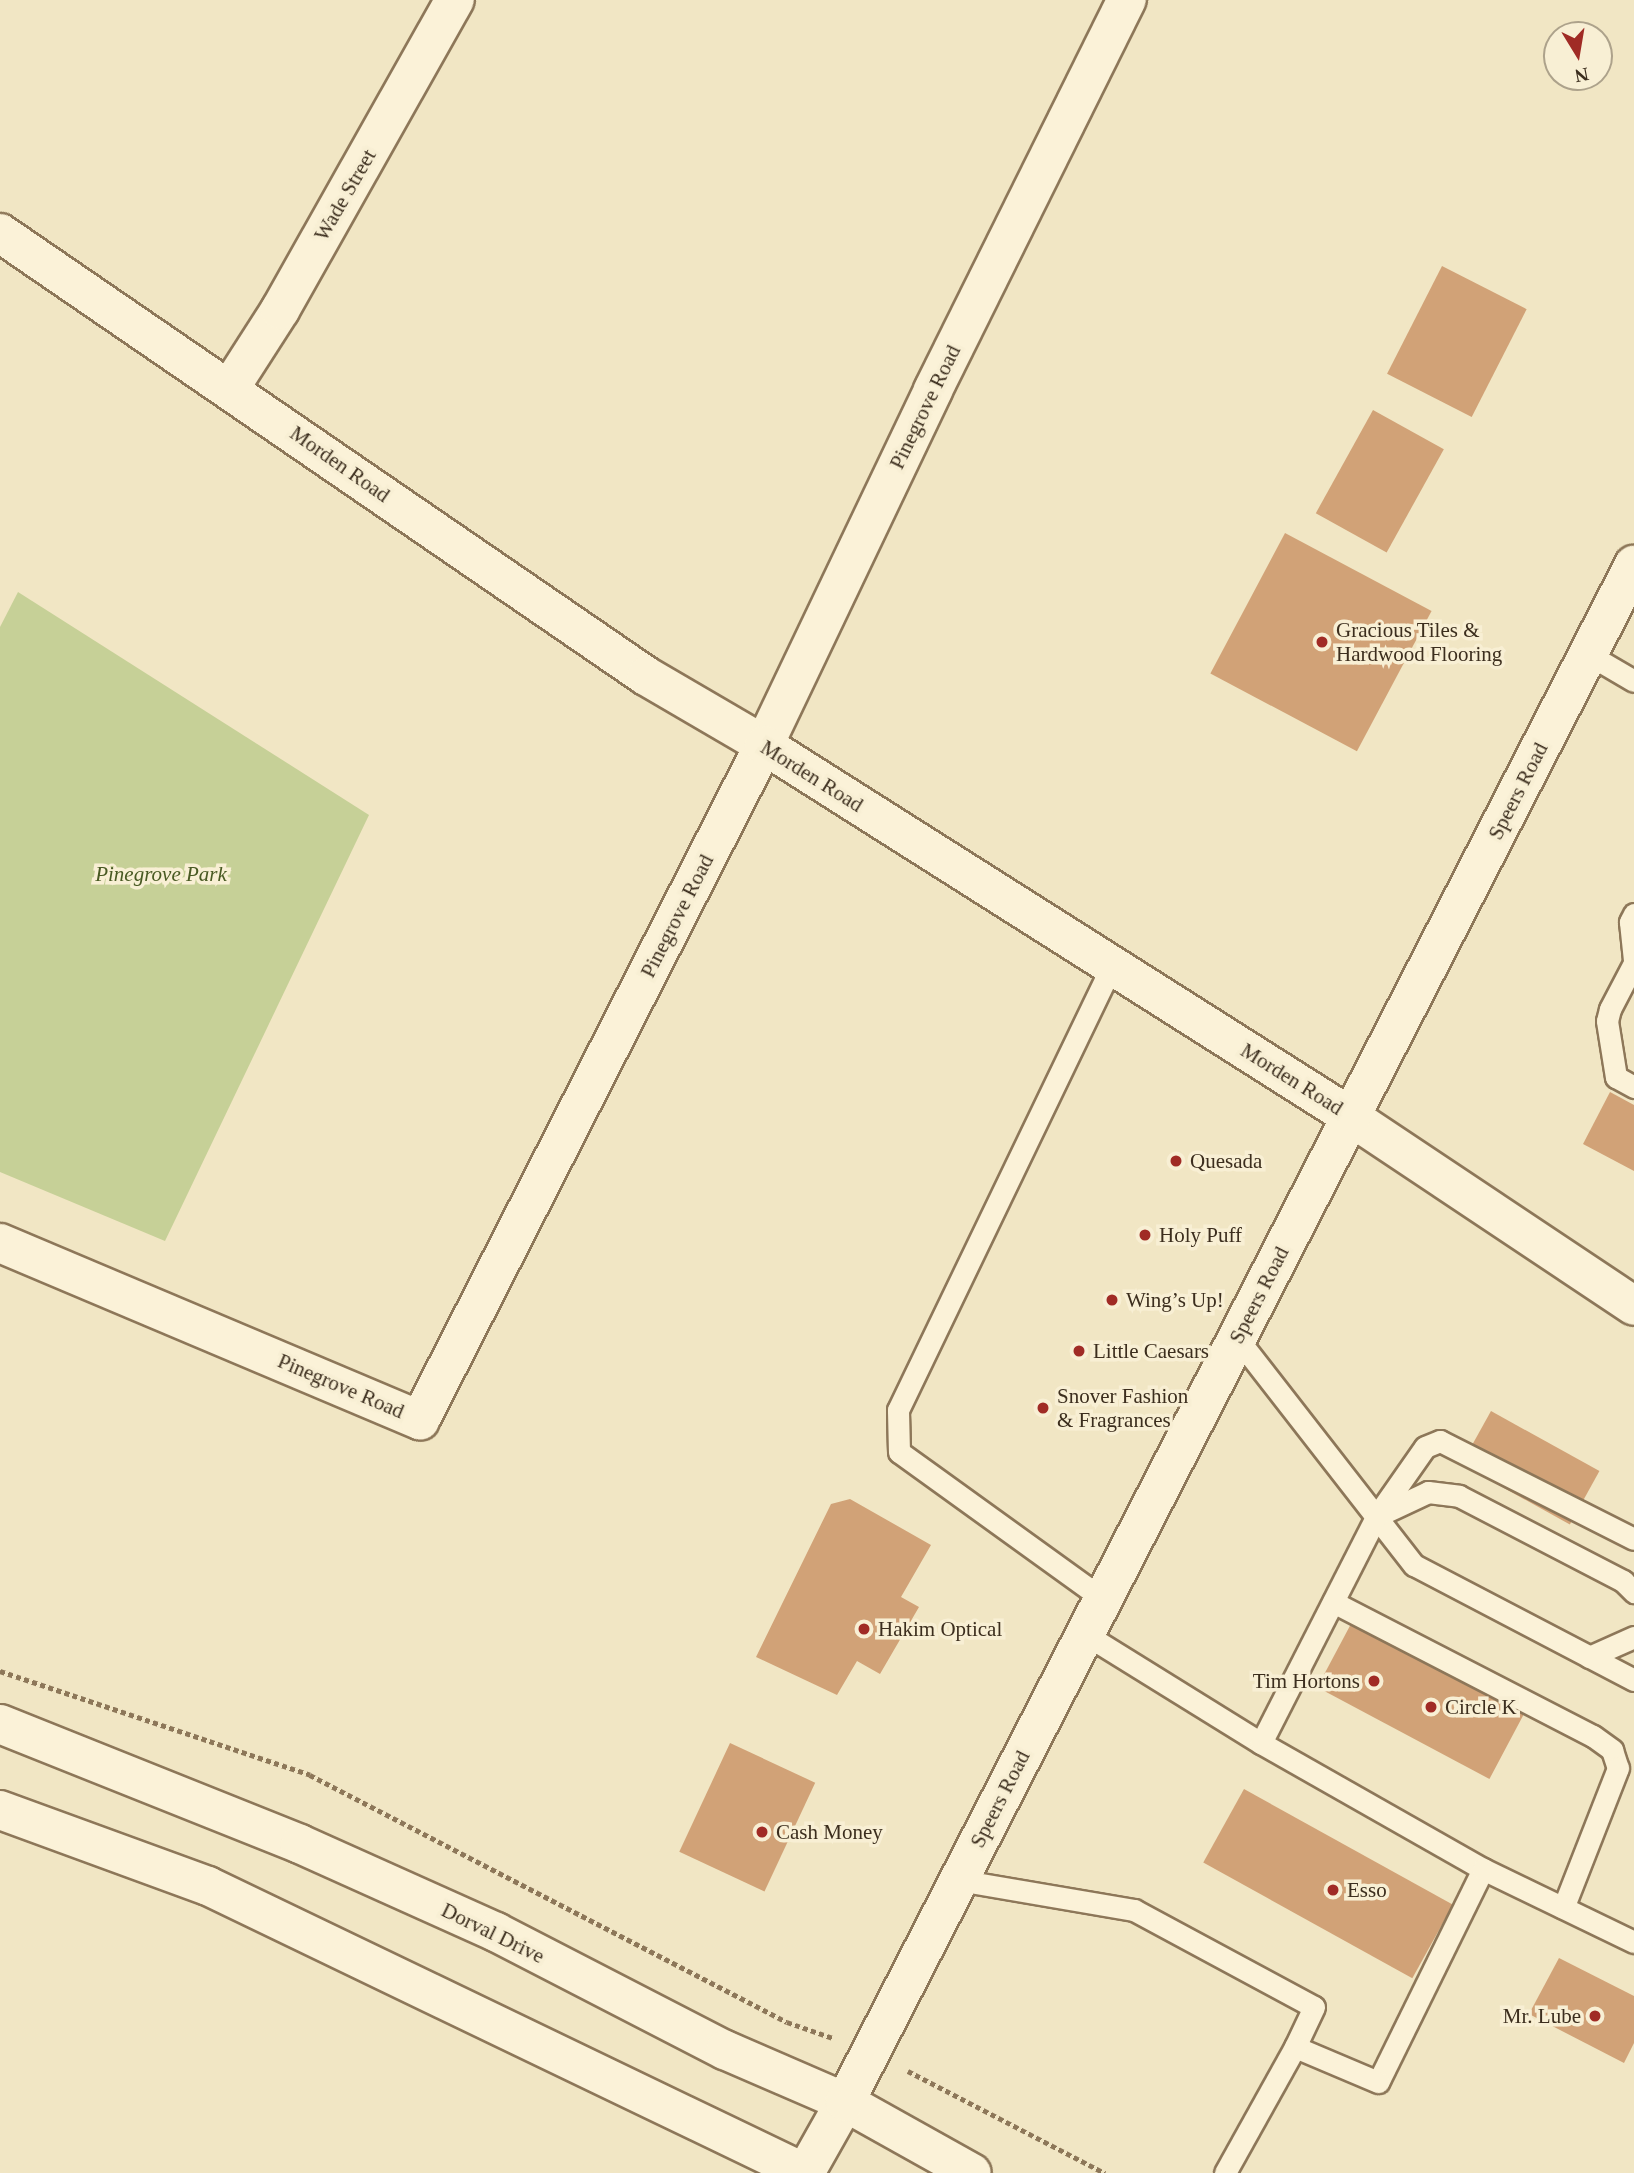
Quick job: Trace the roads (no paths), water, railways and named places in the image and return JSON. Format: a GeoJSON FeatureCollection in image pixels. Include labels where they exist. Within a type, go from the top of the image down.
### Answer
{"type":"FeatureCollection","features":[{"type":"Feature","properties":{"kind":"street","name":"Wade Street"},"geometry":{"type":"LineString","coordinates":[[230,388],[280,310],[455,0]]}},
{"type":"Feature","properties":{"kind":"street","name":"Pinegrove Road"},"geometry":{"type":"LineString","coordinates":[[0,1242],[420,1420],[764,746],[939,378],[1127,0]]}},
{"type":"Feature","properties":{"kind":"street","name":"Morden Road"},"geometry":{"type":"LineString","coordinates":[[0,233],[230,388],[646,676],[764,746],[1351,1117],[1634,1306]]}},
{"type":"Feature","properties":{"kind":"street","name":"Speers Road"},"geometry":{"type":"LineString","coordinates":[[805,2173],[845,2102],[1634,565]]}},
{"type":"Feature","properties":{"kind":"street","name":"Dorval Drive"},"geometry":{"type":"LineString","coordinates":[[0,1724],[312,1849],[496,1933],[725,2050],[845,2102],[972,2173]]}},
{"type":"Feature","properties":{"kind":"street"},"geometry":{"type":"LineString","coordinates":[[0,1810],[208,1886],[805,2173]]}},
{"type":"Feature","properties":{"kind":"lane"},"geometry":{"type":"LineString","coordinates":[[1588,654],[1634,681]]}},
{"type":"Feature","properties":{"kind":"lane"},"geometry":{"type":"LineString","coordinates":[[1634,914],[1630,922],[1634,961],[1610,1009],[1607,1021],[1616,1077],[1634,1087]]}},
{"type":"Feature","properties":{"kind":"lane"},"geometry":{"type":"LineString","coordinates":[[1103,1599],[899,1452],[898,1410],[1112,966]]}},
{"type":"Feature","properties":{"kind":"lane"},"geometry":{"type":"LineString","coordinates":[[1237,1338],[1414,1565],[1634,1680]]}},
{"type":"Feature","properties":{"kind":"lane"},"geometry":{"type":"LineString","coordinates":[[1261,1742],[1376,1517],[1425,1447],[1440,1441],[1634,1539]]}},
{"type":"Feature","properties":{"kind":"lane"},"geometry":{"type":"LineString","coordinates":[[1376,1517],[1427,1492],[1459,1496],[1623,1581],[1634,1592]]}},
{"type":"Feature","properties":{"kind":"lane"},"geometry":{"type":"LineString","coordinates":[[1333,1602],[1593,1735],[1612,1750],[1618,1768],[1563,1908]]}},
{"type":"Feature","properties":{"kind":"lane"},"geometry":{"type":"LineString","coordinates":[[1085,1634],[1261,1742],[1483,1869],[1634,1942]]}},
{"type":"Feature","properties":{"kind":"lane"},"geometry":{"type":"LineString","coordinates":[[1589,1657],[1634,1637]]}},
{"type":"Feature","properties":{"kind":"lane"},"geometry":{"type":"LineString","coordinates":[[1295,2047],[1378,2082],[1483,1869]]}},
{"type":"Feature","properties":{"kind":"lane"},"geometry":{"type":"LineString","coordinates":[[958,1880],[1134,1910],[1314,2007],[1295,2047],[1225,2173]]}},
{"type":"Feature","properties":{"kind":"place","name":"Gracious Tiles & Hardwood Flooring"},"geometry":{"type":"Point","coordinates":[1322,642]}},
{"type":"Feature","properties":{"kind":"place","name":"Quesada"},"geometry":{"type":"Point","coordinates":[1176,1161]}},
{"type":"Feature","properties":{"kind":"place","name":"Holy Puff"},"geometry":{"type":"Point","coordinates":[1145,1235]}},
{"type":"Feature","properties":{"kind":"place","name":"Wing’s Up!"},"geometry":{"type":"Point","coordinates":[1112,1300]}},
{"type":"Feature","properties":{"kind":"place","name":"Little Caesars"},"geometry":{"type":"Point","coordinates":[1079,1351]}},
{"type":"Feature","properties":{"kind":"place","name":"Snover Fashion & Fragrances"},"geometry":{"type":"Point","coordinates":[1043,1408]}},
{"type":"Feature","properties":{"kind":"place","name":"Hakim Optical"},"geometry":{"type":"Point","coordinates":[864,1629]}},
{"type":"Feature","properties":{"kind":"place","name":"Tim Hortons"},"geometry":{"type":"Point","coordinates":[1374,1681]}},
{"type":"Feature","properties":{"kind":"place","name":"Circle K"},"geometry":{"type":"Point","coordinates":[1431,1707]}},
{"type":"Feature","properties":{"kind":"place","name":"Cash Money"},"geometry":{"type":"Point","coordinates":[762,1832]}},
{"type":"Feature","properties":{"kind":"place","name":"Esso"},"geometry":{"type":"Point","coordinates":[1333,1890]}},
{"type":"Feature","properties":{"kind":"place","name":"Mr. Lube"},"geometry":{"type":"Point","coordinates":[1595,2016]}},
{"type":"Feature","properties":{"kind":"park label","name":"Pinegrove Park"},"geometry":{"type":"Point","coordinates":[161,874]}}]}
